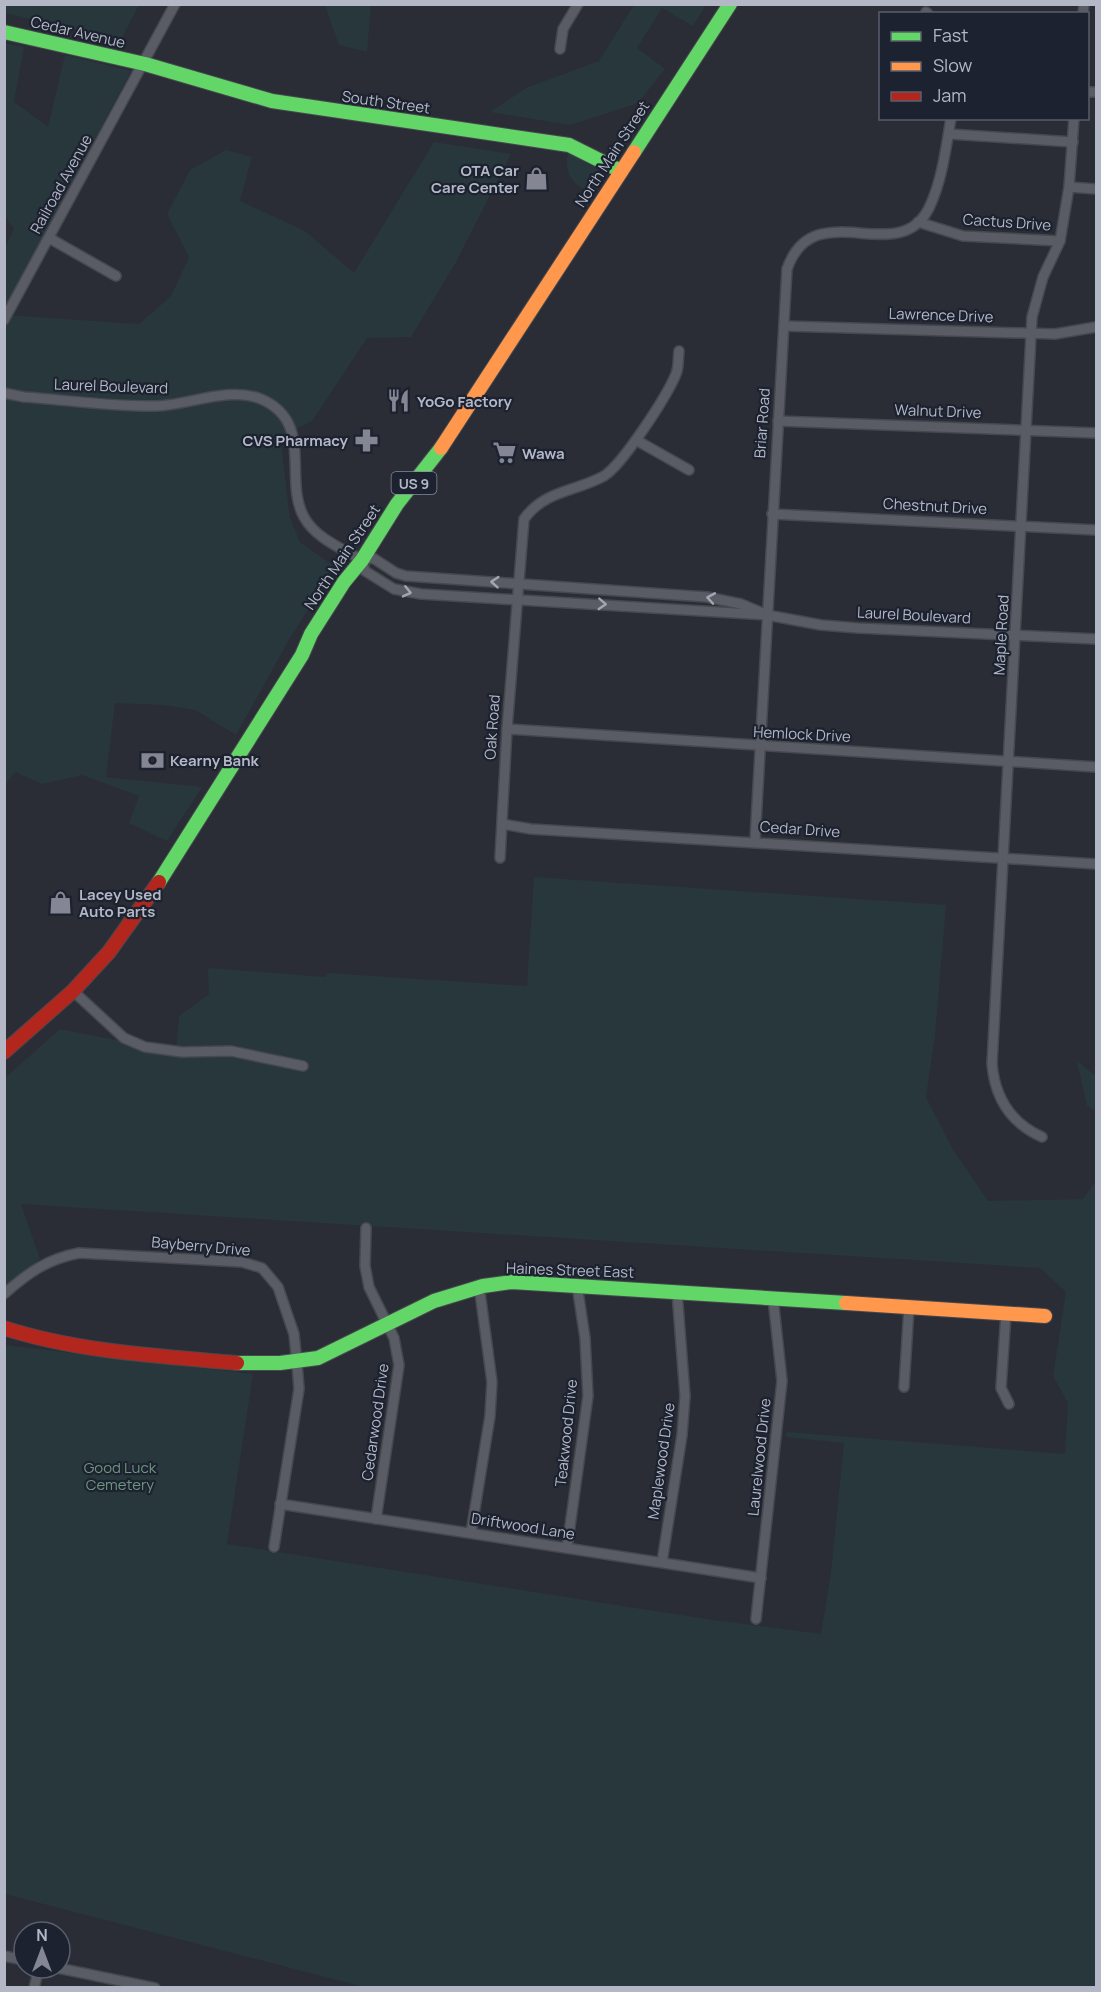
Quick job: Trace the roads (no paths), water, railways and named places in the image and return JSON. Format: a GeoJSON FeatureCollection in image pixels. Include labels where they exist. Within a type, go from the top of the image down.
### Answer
{"type":"FeatureCollection","features":[{"type":"Feature","properties":{"kind":"main road","name":"North Main Street"},"geometry":{"type":"LineString","coordinates":[[4,1052],[73,991],[109,952],[171,865],[215,790],[302,655],[311,634],[338,590],[362,560],[397,504],[437,453],[730,4]]}},
{"type":"Feature","properties":{"kind":"main road","name":"Cedar Avenue"},"geometry":{"type":"LineString","coordinates":[[4,32],[145,64]]}},
{"type":"Feature","properties":{"kind":"main road","name":"South Street"},"geometry":{"type":"LineString","coordinates":[[145,64],[272,101],[569,145],[621,171]]}},
{"type":"Feature","properties":{"kind":"main road","name":"Haines Street East"},"geometry":{"type":"LineString","coordinates":[[4,1328],[52,1342],[88,1347],[261,1365],[297,1363],[340,1349],[424,1305],[479,1285],[512,1282],[1045,1316]]}},
{"type":"Feature","properties":{"kind":"street","name":"Railroad Avenue"},"geometry":{"type":"LineString","coordinates":[[4,320],[145,64],[175,4]]}},
{"type":"Feature","properties":{"kind":"street"},"geometry":{"type":"LineString","coordinates":[[560,49],[563,29],[578,4]]}},
{"type":"Feature","properties":{"kind":"street"},"geometry":{"type":"LineString","coordinates":[[918,222],[928,209],[941,172],[951,120]]}},
{"type":"Feature","properties":{"kind":"street","name":"Maple Road"},"geometry":{"type":"LineString","coordinates":[[1042,1137],[1021,1127],[1000,1098],[993,1080],[992,1064],[1005,858],[1031,333],[1036,296],[1060,241],[1069,187],[1074,120]]}},
{"type":"Feature","properties":{"kind":"street"},"geometry":{"type":"LineString","coordinates":[[949,134],[1072,142]]}},
{"type":"Feature","properties":{"kind":"street"},"geometry":{"type":"LineString","coordinates":[[1069,187],[1096,189]]}},
{"type":"Feature","properties":{"kind":"street","name":"Cactus Drive"},"geometry":{"type":"LineString","coordinates":[[918,222],[963,236],[1060,241]]}},
{"type":"Feature","properties":{"kind":"street","name":"Briar Road"},"geometry":{"type":"LineString","coordinates":[[755,841],[787,269],[791,257],[802,242],[821,233],[835,231],[897,234],[918,222]]}},
{"type":"Feature","properties":{"kind":"street"},"geometry":{"type":"LineString","coordinates":[[49,238],[116,276]]}},
{"type":"Feature","properties":{"kind":"street","name":"Lawrence Drive"},"geometry":{"type":"LineString","coordinates":[[784,326],[1054,334],[1096,327]]}},
{"type":"Feature","properties":{"kind":"street","name":"Oak Road"},"geometry":{"type":"LineString","coordinates":[[500,858],[517,583],[524,519],[528,512],[552,494],[591,482],[607,474],[636,440],[677,372],[679,351]]}},
{"type":"Feature","properties":{"kind":"street","name":"Laurel Boulevard"},"geometry":{"type":"LineString","coordinates":[[4,393],[24,397],[142,406],[174,404],[232,395],[262,400],[282,415],[289,426],[296,452],[299,504],[304,519],[319,534],[362,560],[373,558],[396,573],[406,576],[707,597],[741,604],[766,615]]}},
{"type":"Feature","properties":{"kind":"street","name":"Walnut Drive"},"geometry":{"type":"LineString","coordinates":[[777,421],[1096,433]]}},
{"type":"Feature","properties":{"kind":"street"},"geometry":{"type":"LineString","coordinates":[[636,440],[689,470]]}},
{"type":"Feature","properties":{"kind":"street","name":"Chestnut Drive"},"geometry":{"type":"LineString","coordinates":[[772,514],[1096,530]]}},
{"type":"Feature","properties":{"kind":"street","name":"Laurel Boulevard"},"geometry":{"type":"LineString","coordinates":[[362,560],[365,571],[394,589],[420,594],[766,615],[821,625],[1096,639]]}},
{"type":"Feature","properties":{"kind":"street"},"geometry":{"type":"LineString","coordinates":[[458,595],[459,579]]}},
{"type":"Feature","properties":{"kind":"street","name":"Hemlock Drive"},"geometry":{"type":"LineString","coordinates":[[507,729],[1096,767]]}},
{"type":"Feature","properties":{"kind":"street","name":"Cedar Drive"},"geometry":{"type":"LineString","coordinates":[[502,824],[531,829],[755,841],[1096,864]]}},
{"type":"Feature","properties":{"kind":"street"},"geometry":{"type":"LineString","coordinates":[[73,991],[124,1038],[145,1047],[182,1052],[231,1051],[303,1066]]}},
{"type":"Feature","properties":{"kind":"street","name":"Cedarwood Drive"},"geometry":{"type":"LineString","coordinates":[[366,1228],[365,1266],[369,1287],[396,1345],[399,1365],[376,1519]]}},
{"type":"Feature","properties":{"kind":"street","name":"Bayberry Drive"},"geometry":{"type":"LineString","coordinates":[[4,1294],[32,1270],[62,1257],[79,1253],[253,1264],[268,1272],[278,1287],[294,1334],[299,1389],[274,1547]]}},
{"type":"Feature","properties":{"kind":"street"},"geometry":{"type":"LineString","coordinates":[[471,1533],[490,1416],[492,1382],[479,1285]]}},
{"type":"Feature","properties":{"kind":"street","name":"Teakwood Drive"},"geometry":{"type":"LineString","coordinates":[[567,1548],[588,1396],[585,1338],[577,1285]]}},
{"type":"Feature","properties":{"kind":"street","name":"Maplewood Drive"},"geometry":{"type":"LineString","coordinates":[[662,1562],[682,1435],[685,1396],[677,1292]]}},
{"type":"Feature","properties":{"kind":"street","name":"Laurelwood Drive"},"geometry":{"type":"LineString","coordinates":[[756,1619],[783,1381],[774,1298]]}},
{"type":"Feature","properties":{"kind":"street"},"geometry":{"type":"LineString","coordinates":[[904,1387],[909,1307]]}},
{"type":"Feature","properties":{"kind":"street"},"geometry":{"type":"LineString","coordinates":[[1006,1313],[1001,1388],[1009,1404]]}},
{"type":"Feature","properties":{"kind":"street","name":"Driftwood Lane"},"geometry":{"type":"LineString","coordinates":[[280,1504],[761,1578]]}},
{"type":"Feature","properties":{"kind":"street"},"geometry":{"type":"LineString","coordinates":[[72,1971],[153,1987]]}},
{"type":"Feature","properties":{"kind":"place","name":"OTA Car Care Center"},"geometry":{"type":"Point","coordinates":[537,179]}},
{"type":"Feature","properties":{"kind":"place","name":"YoGo Factory"},"geometry":{"type":"Point","coordinates":[399,401]}},
{"type":"Feature","properties":{"kind":"place","name":"CVS Pharmacy"},"geometry":{"type":"Point","coordinates":[366,440]}},
{"type":"Feature","properties":{"kind":"place","name":"Wawa"},"geometry":{"type":"Point","coordinates":[504,453]}},
{"type":"Feature","properties":{"kind":"place","name":"Kearny Bank"},"geometry":{"type":"Point","coordinates":[152,760]}},
{"type":"Feature","properties":{"kind":"place","name":"Lacey Used Auto Parts"},"geometry":{"type":"Point","coordinates":[61,903]}},
{"type":"Feature","properties":{"kind":"park label","name":"Good Luck Cemetery"},"geometry":{"type":"Point","coordinates":[120,1476]}}]}
